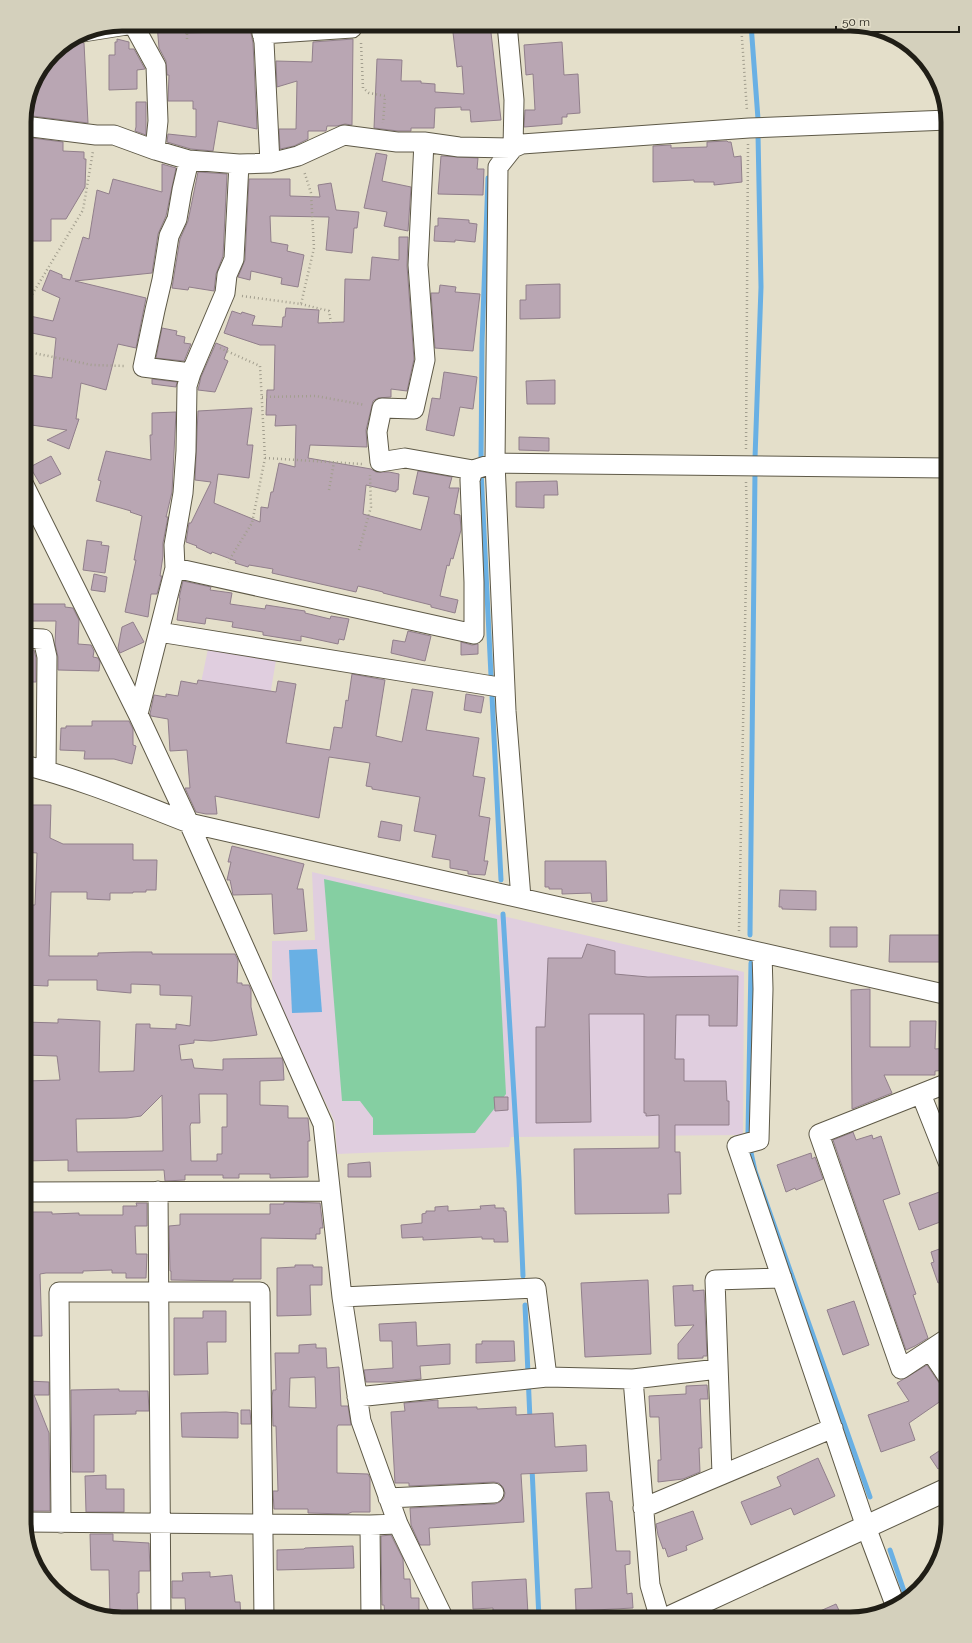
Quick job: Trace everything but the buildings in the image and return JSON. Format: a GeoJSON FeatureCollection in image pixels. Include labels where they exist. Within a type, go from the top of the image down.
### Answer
{"type":"FeatureCollection","features":[{"type":"Feature","properties":{"kind":"street"},"geometry":{"type":"LineString","coordinates":[[137,31],[156,66],[158,121],[155,150]]}},
{"type":"Feature","properties":{"kind":"street"},"geometry":{"type":"LineString","coordinates":[[261,31],[264,42],[270,163]]}},
{"type":"Feature","properties":{"kind":"street"},"geometry":{"type":"LineString","coordinates":[[508,31],[514,100],[513,148],[498,167],[495,463],[505,688],[521,898]]}},
{"type":"Feature","properties":{"kind":"street"},"geometry":{"type":"LineString","coordinates":[[31,127],[114,135],[155,150],[189,160],[239,164],[270,163],[298,156],[344,135],[397,142],[424,142],[459,147],[513,148],[522,144],[749,128],[941,120]]}},
{"type":"Feature","properties":{"kind":"street"},"geometry":{"type":"LineString","coordinates":[[424,142],[418,265],[425,360],[414,409],[382,408],[374,463],[405,458],[474,470],[495,463],[941,468]]}},
{"type":"Feature","properties":{"kind":"street"},"geometry":{"type":"LineString","coordinates":[[189,160],[177,219],[169,236],[162,280],[154,310],[143,367],[191,373]]}},
{"type":"Feature","properties":{"kind":"street"},"geometry":{"type":"LineString","coordinates":[[138,714],[175,568],[174,545],[183,493],[186,451],[187,386],[191,373],[225,294],[227,275],[234,259],[239,164]]}},
{"type":"Feature","properties":{"kind":"street"},"geometry":{"type":"LineString","coordinates":[[175,568],[474,634],[474,587],[470,480],[474,470]]}},
{"type":"Feature","properties":{"kind":"street"},"geometry":{"type":"LineString","coordinates":[[31,498],[138,714],[189,823],[323,1124],[342,1297],[361,1421],[398,1524],[441,1612]]}},
{"type":"Feature","properties":{"kind":"street"},"geometry":{"type":"LineString","coordinates":[[159,632],[505,688]]}},
{"type":"Feature","properties":{"kind":"street"},"geometry":{"type":"LineString","coordinates":[[31,638],[43,639],[48,657],[46,771]]}},
{"type":"Feature","properties":{"kind":"street"},"geometry":{"type":"LineString","coordinates":[[31,767],[115,794],[189,823],[941,992]]}},
{"type":"Feature","properties":{"kind":"street"},"geometry":{"type":"LineString","coordinates":[[762,953],[763,989],[759,1140],[737,1146],[866,1527],[894,1601]]}},
{"type":"Feature","properties":{"kind":"street"},"geometry":{"type":"LineString","coordinates":[[941,1086],[819,1134],[901,1369],[941,1343]]}},
{"type":"Feature","properties":{"kind":"street"},"geometry":{"type":"LineString","coordinates":[[921,1094],[941,1144]]}},
{"type":"Feature","properties":{"kind":"street"},"geometry":{"type":"LineString","coordinates":[[31,1192],[330,1190]]}},
{"type":"Feature","properties":{"kind":"street"},"geometry":{"type":"LineString","coordinates":[[158,1191],[161,1612]]}},
{"type":"Feature","properties":{"kind":"street"},"geometry":{"type":"LineString","coordinates":[[722,1474],[715,1280],[782,1278]]}},
{"type":"Feature","properties":{"kind":"street"},"geometry":{"type":"LineString","coordinates":[[342,1297],[536,1288],[534,1379]]}},
{"type":"Feature","properties":{"kind":"street"},"geometry":{"type":"LineString","coordinates":[[61,1523],[59,1292],[260,1292],[264,1612]]}},
{"type":"Feature","properties":{"kind":"street"},"geometry":{"type":"LineString","coordinates":[[930,1350],[941,1367]]}},
{"type":"Feature","properties":{"kind":"street"},"geometry":{"type":"LineString","coordinates":[[357,1397],[534,1379],[633,1379],[718,1369]]}},
{"type":"Feature","properties":{"kind":"street"},"geometry":{"type":"LineString","coordinates":[[633,1379],[650,1585],[658,1612]]}},
{"type":"Feature","properties":{"kind":"street"},"geometry":{"type":"LineString","coordinates":[[643,1508],[832,1428]]}},
{"type":"Feature","properties":{"kind":"street"},"geometry":{"type":"LineString","coordinates":[[681,1612],[941,1492]]}},
{"type":"Feature","properties":{"kind":"street"},"geometry":{"type":"LineString","coordinates":[[388,1498],[494,1493]]}},
{"type":"Feature","properties":{"kind":"street"},"geometry":{"type":"LineString","coordinates":[[31,1522],[398,1524]]}},
{"type":"Feature","properties":{"kind":"street"},"geometry":{"type":"LineString","coordinates":[[370,1525],[371,1612]]}},
{"type":"Feature","properties":{"kind":"path"},"geometry":{"type":"LineString","coordinates":[[187,31],[187,39]]}},
{"type":"Feature","properties":{"kind":"path"},"geometry":{"type":"LineString","coordinates":[[352,31],[351,36],[361,42],[363,88],[369,93],[385,96],[381,139]]}},
{"type":"Feature","properties":{"kind":"path"},"geometry":{"type":"LineString","coordinates":[[739,948],[747,524],[746,466],[749,128],[742,31]]}},
{"type":"Feature","properties":{"kind":"path"},"geometry":{"type":"LineString","coordinates":[[31,296],[83,210],[96,134]]}},
{"type":"Feature","properties":{"kind":"path"},"geometry":{"type":"LineString","coordinates":[[298,156],[311,193],[314,248],[301,304]]}},
{"type":"Feature","properties":{"kind":"path"},"geometry":{"type":"LineString","coordinates":[[225,294],[301,304],[329,311],[331,323]]}},
{"type":"Feature","properties":{"kind":"path"},"geometry":{"type":"LineString","coordinates":[[205,341],[260,366],[262,397],[265,458],[252,523],[218,578]]}},
{"type":"Feature","properties":{"kind":"path"},"geometry":{"type":"LineString","coordinates":[[31,352],[92,365],[143,367]]}},
{"type":"Feature","properties":{"kind":"path"},"geometry":{"type":"LineString","coordinates":[[262,397],[316,396],[382,408]]}},
{"type":"Feature","properties":{"kind":"path"},"geometry":{"type":"LineString","coordinates":[[265,458],[374,463],[371,508],[360,550]]}},
{"type":"Feature","properties":{"kind":"path"},"geometry":{"type":"LineString","coordinates":[[330,490],[334,462]]}},
{"type":"Feature","properties":{"kind":"shaded area"},"geometry":{"type":"Polygon","coordinates":[[[208,649],[276,660],[263,738],[192,726],[208,649]]]}},
{"type":"Feature","properties":{"kind":"shaded area"},"geometry":{"type":"Polygon","coordinates":[[[312,872],[744,972],[743,1135],[511,1137],[509,1147],[337,1154],[335,1122],[272,993],[272,941],[315,940],[312,872]]]}},
{"type":"Feature","properties":{"kind":"green space"},"geometry":{"type":"Polygon","coordinates":[[[324,879],[497,919],[506,1094],[475,1133],[373,1135],[373,1118],[360,1101],[342,1101],[324,879]]]}},
{"type":"Feature","properties":{"kind":"water"},"geometry":{"type":"Polygon","coordinates":[[[317,949],[322,1012],[292,1013],[289,950],[317,949]]]}},
{"type":"Feature","properties":{"kind":"waterway"},"geometry":{"type":"LineString","coordinates":[[752,31],[758,119]]}},
{"type":"Feature","properties":{"kind":"waterway"},"geometry":{"type":"LineString","coordinates":[[755,458],[761,287],[758,134]]}},
{"type":"Feature","properties":{"kind":"waterway"},"geometry":{"type":"LineString","coordinates":[[481,463],[482,343],[488,178]]}},
{"type":"Feature","properties":{"kind":"waterway"},"geometry":{"type":"LineString","coordinates":[[481,471],[501,880]]}},
{"type":"Feature","properties":{"kind":"waterway"},"geometry":{"type":"LineString","coordinates":[[750,935],[755,471]]}},
{"type":"Feature","properties":{"kind":"waterway"},"geometry":{"type":"LineString","coordinates":[[503,914],[519,1179],[523,1276]]}},
{"type":"Feature","properties":{"kind":"waterway"},"geometry":{"type":"LineString","coordinates":[[748,1134],[751,963]]}},
{"type":"Feature","properties":{"kind":"waterway"},"geometry":{"type":"LineString","coordinates":[[750,1148],[755,1171],[870,1497]]}},
{"type":"Feature","properties":{"kind":"waterway"},"geometry":{"type":"LineString","coordinates":[[525,1305],[530,1420]]}},
{"type":"Feature","properties":{"kind":"waterway"},"geometry":{"type":"LineString","coordinates":[[532,1468],[539,1612]]}},
{"type":"Feature","properties":{"kind":"waterway"},"geometry":{"type":"LineString","coordinates":[[890,1550],[905,1594]]}}]}
